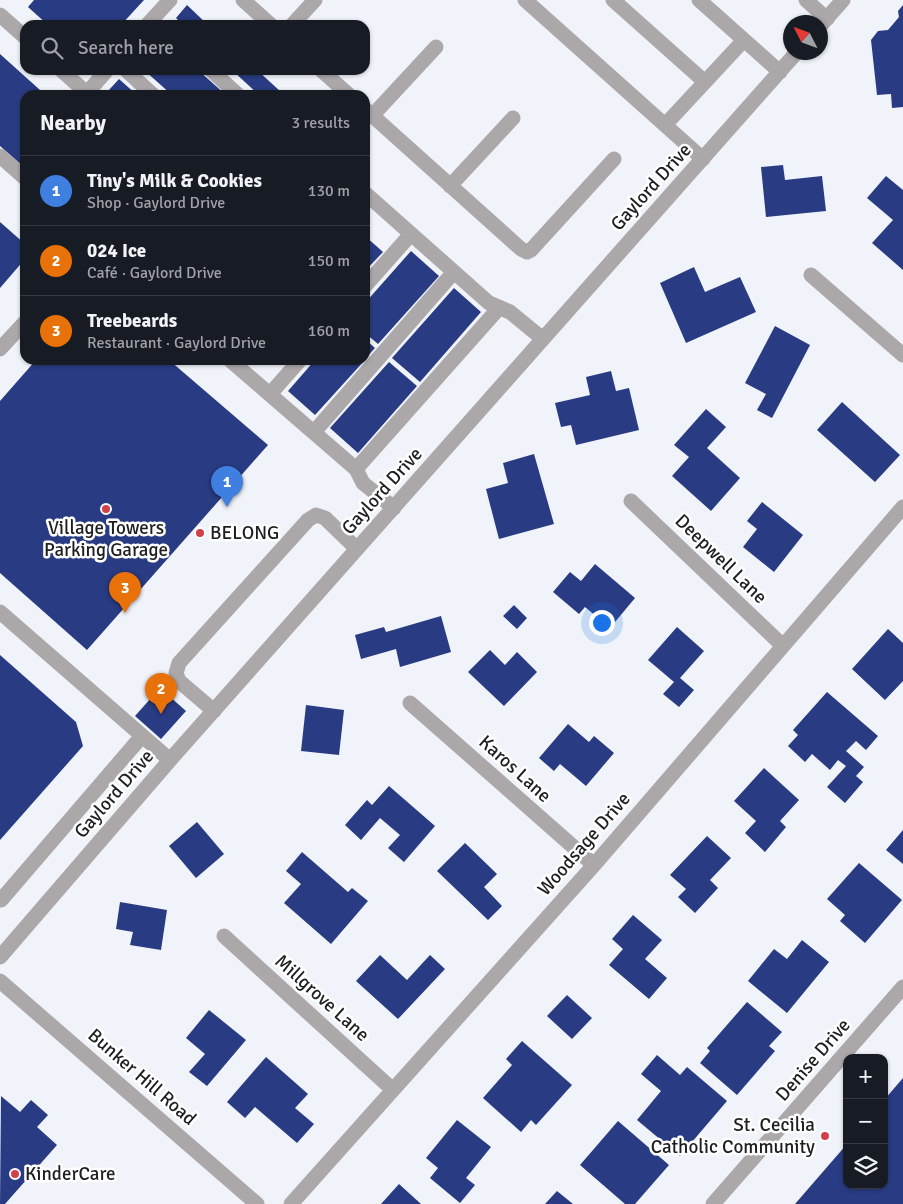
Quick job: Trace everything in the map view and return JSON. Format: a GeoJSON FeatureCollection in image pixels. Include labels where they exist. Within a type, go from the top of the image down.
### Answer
{"type":"FeatureCollection","features":[{"type":"Feature","properties":{"kind":"street"},"geometry":{"type":"LineString","coordinates":[[156,20],[170,0]]}},
{"type":"Feature","properties":{"kind":"street"},"geometry":{"type":"LineString","coordinates":[[243,0],[265,20]]}},
{"type":"Feature","properties":{"kind":"street"},"geometry":{"type":"LineString","coordinates":[[297,20],[315,0]]}},
{"type":"Feature","properties":{"kind":"street"},"geometry":{"type":"LineString","coordinates":[[525,0],[703,159]]}},
{"type":"Feature","properties":{"kind":"street"},"geometry":{"type":"LineString","coordinates":[[613,0],[705,82]]}},
{"type":"Feature","properties":{"kind":"street"},"geometry":{"type":"LineString","coordinates":[[699,0],[780,72]]}},
{"type":"Feature","properties":{"kind":"street"},"geometry":{"type":"LineString","coordinates":[[806,0],[818,15]]}},
{"type":"Feature","properties":{"kind":"street"},"geometry":{"type":"LineString","coordinates":[[828,17],[843,0]]}},
{"type":"Feature","properties":{"kind":"street"},"geometry":{"type":"LineString","coordinates":[[0,15],[20,33]]}},
{"type":"Feature","properties":{"kind":"street"},"geometry":{"type":"LineString","coordinates":[[665,125],[744,40]]}},
{"type":"Feature","properties":{"kind":"street"},"geometry":{"type":"LineString","coordinates":[[370,111],[436,47]]}},
{"type":"Feature","properties":{"kind":"street","name":"Gaylord Drive"},"geometry":{"type":"LineString","coordinates":[[0,957],[170,760],[790,60]]}},
{"type":"Feature","properties":{"kind":"street"},"geometry":{"type":"LineString","coordinates":[[67,75],[84,90]]}},
{"type":"Feature","properties":{"kind":"street"},"geometry":{"type":"LineString","coordinates":[[91,90],[103,75]]}},
{"type":"Feature","properties":{"kind":"street"},"geometry":{"type":"LineString","coordinates":[[131,75],[148,90]]}},
{"type":"Feature","properties":{"kind":"street"},"geometry":{"type":"LineString","coordinates":[[216,75],[233,90]]}},
{"type":"Feature","properties":{"kind":"street"},"geometry":{"type":"LineString","coordinates":[[327,75],[343,90]]}},
{"type":"Feature","properties":{"kind":"street"},"geometry":{"type":"LineString","coordinates":[[370,113],[521,249],[527,252],[614,159]]}},
{"type":"Feature","properties":{"kind":"street"},"geometry":{"type":"LineString","coordinates":[[450,186],[513,118]]}},
{"type":"Feature","properties":{"kind":"street"},"geometry":{"type":"LineString","coordinates":[[0,156],[20,174]]}},
{"type":"Feature","properties":{"kind":"street"},"geometry":{"type":"LineString","coordinates":[[370,197],[489,303],[510,312],[543,339]]}},
{"type":"Feature","properties":{"kind":"street"},"geometry":{"type":"LineString","coordinates":[[370,280],[411,234]]}},
{"type":"Feature","properties":{"kind":"street"},"geometry":{"type":"LineString","coordinates":[[314,432],[453,272]]}},
{"type":"Feature","properties":{"kind":"street"},"geometry":{"type":"LineString","coordinates":[[811,274],[903,355]]}},
{"type":"Feature","properties":{"kind":"street"},"geometry":{"type":"LineString","coordinates":[[356,469],[499,308]]}},
{"type":"Feature","properties":{"kind":"street"},"geometry":{"type":"LineString","coordinates":[[0,350],[20,328]]}},
{"type":"Feature","properties":{"kind":"street"},"geometry":{"type":"LineString","coordinates":[[236,365],[356,469],[363,483],[394,508]]}},
{"type":"Feature","properties":{"kind":"street"},"geometry":{"type":"LineString","coordinates":[[270,394],[296,365]]}},
{"type":"Feature","properties":{"kind":"street","name":"Deepwell Lane"},"geometry":{"type":"LineString","coordinates":[[631,501],[783,646]]}},
{"type":"Feature","properties":{"kind":"street","name":"Woodsage Drive"},"geometry":{"type":"LineString","coordinates":[[291,1204],[594,865],[903,507]]}},
{"type":"Feature","properties":{"kind":"street"},"geometry":{"type":"LineString","coordinates":[[214,711],[178,681],[176,673],[179,664],[186,656],[308,520],[316,515],[325,518],[358,549]]}},
{"type":"Feature","properties":{"kind":"street"},"geometry":{"type":"LineString","coordinates":[[0,612],[170,760]]}},
{"type":"Feature","properties":{"kind":"street","name":"Karos Lane"},"geometry":{"type":"LineString","coordinates":[[410,703],[594,865]]}},
{"type":"Feature","properties":{"kind":"street"},"geometry":{"type":"LineString","coordinates":[[1,900],[142,736]]}},
{"type":"Feature","properties":{"kind":"street","name":"Millgrove Lane"},"geometry":{"type":"LineString","coordinates":[[224,936],[394,1090]]}},
{"type":"Feature","properties":{"kind":"street","name":"Bunker Hill Road"},"geometry":{"type":"LineString","coordinates":[[0,981],[257,1204]]}},
{"type":"Feature","properties":{"kind":"street","name":"Denise Drive"},"geometry":{"type":"LineString","coordinates":[[713,1204],[903,987]]}},
{"type":"Feature","properties":{"kind":"building"},"geometry":{"type":"Polygon","coordinates":[[[34,0],[144,0],[126,20],[42,20],[28,7],[34,0]]]}},
{"type":"Feature","properties":{"kind":"building"},"geometry":{"type":"Polygon","coordinates":[[[187,5],[203,20],[178,20],[176,18],[187,5]]]}},
{"type":"Feature","properties":{"kind":"building"},"geometry":{"type":"Polygon","coordinates":[[[903,5],[903,107],[892,108],[891,94],[877,95],[871,40],[878,31],[888,30],[899,17],[898,11],[903,5]]]}},
{"type":"Feature","properties":{"kind":"building"},"geometry":{"type":"Polygon","coordinates":[[[0,54],[20,72],[20,75],[23,75],[40,90],[20,90],[20,164],[0,146],[0,54]]]}},
{"type":"Feature","properties":{"kind":"building"},"geometry":{"type":"Polygon","coordinates":[[[150,75],[204,75],[220,90],[166,90],[150,75]]]}},
{"type":"Feature","properties":{"kind":"building"},"geometry":{"type":"Polygon","coordinates":[[[237,75],[262,75],[279,90],[254,90],[237,75]]]}},
{"type":"Feature","properties":{"kind":"building"},"geometry":{"type":"Polygon","coordinates":[[[119,79],[131,90],[109,90],[119,79]]]}},
{"type":"Feature","properties":{"kind":"building"},"geometry":{"type":"Polygon","coordinates":[[[783,165],[785,180],[822,176],[826,211],[766,217],[761,167],[783,165]]]}},
{"type":"Feature","properties":{"kind":"building"},"geometry":{"type":"Polygon","coordinates":[[[886,176],[903,190],[903,270],[872,243],[893,220],[867,198],[886,176]]]}},
{"type":"Feature","properties":{"kind":"building"},"geometry":{"type":"Polygon","coordinates":[[[0,222],[20,240],[20,265],[0,288],[0,222]]]}},
{"type":"Feature","properties":{"kind":"building"},"geometry":{"type":"Polygon","coordinates":[[[370,240],[383,252],[370,266],[370,240]]]}},
{"type":"Feature","properties":{"kind":"building"},"geometry":{"type":"Polygon","coordinates":[[[411,251],[439,276],[378,344],[370,337],[370,297],[411,251]]]}},
{"type":"Feature","properties":{"kind":"building"},"geometry":{"type":"Polygon","coordinates":[[[694,267],[705,292],[740,277],[756,312],[686,343],[660,283],[694,267]]]}},
{"type":"Feature","properties":{"kind":"building"},"geometry":{"type":"Polygon","coordinates":[[[454,288],[481,312],[420,382],[392,358],[454,288]]]}},
{"type":"Feature","properties":{"kind":"building"},"geometry":{"type":"Polygon","coordinates":[[[775,326],[810,345],[772,418],[757,410],[766,394],[745,383],[775,326]]]}},
{"type":"Feature","properties":{"kind":"building"},"geometry":{"type":"Polygon","coordinates":[[[370,344],[375,348],[370,354],[370,344]]]}},
{"type":"Feature","properties":{"kind":"building"},"geometry":{"type":"Polygon","coordinates":[[[389,362],[417,386],[358,453],[330,428],[389,362]]]}},
{"type":"Feature","properties":{"kind":"building","name":"Village Towers Parking Garage"},"geometry":{"type":"Polygon","coordinates":[[[32,365],[175,365],[268,445],[87,650],[0,573],[0,401],[32,365]]]}},
{"type":"Feature","properties":{"kind":"building"},"geometry":{"type":"Polygon","coordinates":[[[311,365],[360,365],[315,415],[288,391],[311,365]]]}},
{"type":"Feature","properties":{"kind":"building"},"geometry":{"type":"Polygon","coordinates":[[[611,371],[616,391],[629,388],[639,430],[576,445],[571,425],[561,427],[555,403],[590,395],[586,377],[611,371]]]}},
{"type":"Feature","properties":{"kind":"building"},"geometry":{"type":"Polygon","coordinates":[[[842,402],[900,455],[875,482],[817,430],[842,402]]]}},
{"type":"Feature","properties":{"kind":"building"},"geometry":{"type":"Polygon","coordinates":[[[706,409],[726,427],[707,448],[740,478],[711,511],[672,476],[689,457],[674,445],[706,409]]]}},
{"type":"Feature","properties":{"kind":"building"},"geometry":{"type":"Polygon","coordinates":[[[534,454],[554,524],[499,539],[486,489],[508,483],[503,463],[534,454]]]}},
{"type":"Feature","properties":{"kind":"building"},"geometry":{"type":"Polygon","coordinates":[[[762,502],[803,535],[774,572],[743,547],[757,529],[747,521],[762,502]]]}},
{"type":"Feature","properties":{"kind":"building"},"geometry":{"type":"Polygon","coordinates":[[[595,564],[635,598],[610,628],[585,607],[579,614],[553,592],[570,572],[581,581],[595,564]]]}},
{"type":"Feature","properties":{"kind":"building"},"geometry":{"type":"Polygon","coordinates":[[[514,605],[527,618],[517,629],[503,616],[514,605]]]}},
{"type":"Feature","properties":{"kind":"building"},"geometry":{"type":"Polygon","coordinates":[[[441,616],[451,652],[400,667],[396,649],[361,659],[355,635],[384,627],[386,632],[441,616]]]}},
{"type":"Feature","properties":{"kind":"building"},"geometry":{"type":"Polygon","coordinates":[[[677,627],[704,651],[680,678],[694,690],[679,707],[663,694],[674,682],[648,660],[677,627]]]}},
{"type":"Feature","properties":{"kind":"building"},"geometry":{"type":"Polygon","coordinates":[[[888,629],[903,643],[903,681],[885,700],[852,669],[888,629]]]}},
{"type":"Feature","properties":{"kind":"building"},"geometry":{"type":"Polygon","coordinates":[[[490,650],[505,665],[517,652],[537,672],[504,706],[468,672],[490,650]]]}},
{"type":"Feature","properties":{"kind":"building"},"geometry":{"type":"Polygon","coordinates":[[[0,655],[76,722],[83,746],[0,840],[0,655]]]}},
{"type":"Feature","properties":{"kind":"building"},"geometry":{"type":"Polygon","coordinates":[[[160,688],[186,711],[161,739],[135,716],[160,688]]]}},
{"type":"Feature","properties":{"kind":"building"},"geometry":{"type":"Polygon","coordinates":[[[827,692],[878,736],[866,750],[856,741],[846,751],[864,767],[856,776],[863,782],[845,803],[827,787],[846,766],[838,760],[830,770],[812,754],[805,762],[788,746],[798,735],[793,730],[827,692]]]}},
{"type":"Feature","properties":{"kind":"building"},"geometry":{"type":"Polygon","coordinates":[[[306,705],[344,710],[339,755],[301,751],[306,705]]]}},
{"type":"Feature","properties":{"kind":"building"},"geometry":{"type":"Polygon","coordinates":[[[568,724],[589,742],[594,736],[614,753],[586,786],[560,764],[554,771],[539,758],[568,724]]]}},
{"type":"Feature","properties":{"kind":"building"},"geometry":{"type":"Polygon","coordinates":[[[764,768],[799,800],[780,821],[786,827],[765,852],[745,833],[756,821],[734,801],[764,768]]]}},
{"type":"Feature","properties":{"kind":"building"},"geometry":{"type":"Polygon","coordinates":[[[389,786],[435,826],[404,862],[388,848],[400,835],[380,818],[361,840],[345,825],[367,800],[372,805],[389,786]]]}},
{"type":"Feature","properties":{"kind":"building"},"geometry":{"type":"Polygon","coordinates":[[[197,822],[224,854],[196,878],[169,846],[197,822]]]}},
{"type":"Feature","properties":{"kind":"building"},"geometry":{"type":"Polygon","coordinates":[[[903,830],[903,864],[886,850],[903,830]]]}},
{"type":"Feature","properties":{"kind":"building"},"geometry":{"type":"Polygon","coordinates":[[[707,836],[731,858],[710,880],[718,888],[695,913],[678,897],[686,889],[670,875],[707,836]]]}},
{"type":"Feature","properties":{"kind":"building"},"geometry":{"type":"Polygon","coordinates":[[[465,843],[497,874],[484,887],[502,906],[488,920],[437,871],[465,843]]]}},
{"type":"Feature","properties":{"kind":"building"},"geometry":{"type":"Polygon","coordinates":[[[302,852],[348,892],[352,888],[368,901],[331,944],[284,903],[301,884],[286,871],[302,852]]]}},
{"type":"Feature","properties":{"kind":"building"},"geometry":{"type":"Polygon","coordinates":[[[859,863],[902,900],[865,943],[840,921],[845,915],[827,899],[859,863]]]}},
{"type":"Feature","properties":{"kind":"building"},"geometry":{"type":"Polygon","coordinates":[[[120,902],[167,910],[161,950],[130,945],[133,932],[116,929],[120,902]]]}},
{"type":"Feature","properties":{"kind":"building"},"geometry":{"type":"Polygon","coordinates":[[[633,915],[662,940],[645,959],[667,978],[649,999],[609,965],[623,949],[612,939],[633,915]]]}},
{"type":"Feature","properties":{"kind":"building"},"geometry":{"type":"Polygon","coordinates":[[[802,940],[829,962],[787,1013],[748,981],[774,949],[787,959],[802,940]]]}},
{"type":"Feature","properties":{"kind":"building"},"geometry":{"type":"Polygon","coordinates":[[[380,955],[407,980],[430,955],[445,969],[398,1019],[356,981],[380,955]]]}},
{"type":"Feature","properties":{"kind":"building"},"geometry":{"type":"Polygon","coordinates":[[[567,995],[592,1018],[572,1039],[547,1016],[567,995]]]}},
{"type":"Feature","properties":{"kind":"building"},"geometry":{"type":"Polygon","coordinates":[[[747,1002],[782,1032],[769,1046],[775,1051],[737,1095],[700,1063],[710,1051],[707,1048],[747,1002]]]}},
{"type":"Feature","properties":{"kind":"building"},"geometry":{"type":"Polygon","coordinates":[[[209,1010],[246,1040],[207,1086],[189,1072],[205,1054],[186,1038],[209,1010]]]}},
{"type":"Feature","properties":{"kind":"building"},"geometry":{"type":"Polygon","coordinates":[[[522,1041],[572,1085],[536,1125],[531,1120],[521,1132],[483,1098],[512,1065],[506,1059],[522,1041]]]}},
{"type":"Feature","properties":{"kind":"building"},"geometry":{"type":"Polygon","coordinates":[[[657,1055],[680,1075],[687,1067],[727,1101],[680,1156],[637,1120],[661,1091],[641,1074],[657,1055]]]}},
{"type":"Feature","properties":{"kind":"building"},"geometry":{"type":"Polygon","coordinates":[[[266,1057],[308,1094],[295,1108],[314,1124],[297,1143],[255,1107],[245,1118],[227,1102],[266,1057]]]}},
{"type":"Feature","properties":{"kind":"building"},"geometry":{"type":"Polygon","coordinates":[[[903,1078],[903,1204],[795,1204],[843,1149],[843,1189],[888,1189],[888,1095],[903,1078]]]}},
{"type":"Feature","properties":{"kind":"building","name":"KinderCare"},"geometry":{"type":"Polygon","coordinates":[[[1,1096],[20,1112],[31,1100],[48,1115],[37,1127],[57,1145],[5,1204],[0,1204],[1,1096]]]}},
{"type":"Feature","properties":{"kind":"building"},"geometry":{"type":"Polygon","coordinates":[[[457,1120],[491,1147],[466,1178],[475,1185],[460,1203],[430,1178],[438,1168],[426,1158],[457,1120]]]}},
{"type":"Feature","properties":{"kind":"building"},"geometry":{"type":"Polygon","coordinates":[[[618,1121],[669,1165],[635,1204],[625,1204],[580,1165],[618,1121]]]}},
{"type":"Feature","properties":{"kind":"building"},"geometry":{"type":"Polygon","coordinates":[[[399,1184],[421,1204],[381,1204],[399,1184]]]}},
{"type":"Feature","properties":{"kind":"building"},"geometry":{"type":"Polygon","coordinates":[[[557,1191],[573,1204],[545,1204],[557,1191]]]}},
{"type":"Feature","properties":{"kind":"place","name":"Tiny's Milk & Cookies"},"geometry":{"type":"Point","coordinates":[227,507]}},
{"type":"Feature","properties":{"kind":"place","name":"Village Towers Parking Garage"},"geometry":{"type":"Point","coordinates":[106,509]}},
{"type":"Feature","properties":{"kind":"place","name":"BELONG"},"geometry":{"type":"Point","coordinates":[200,533]}},
{"type":"Feature","properties":{"kind":"place","name":"Treebeards"},"geometry":{"type":"Point","coordinates":[125,613]}},
{"type":"Feature","properties":{"kind":"place","name":"024 Ice"},"geometry":{"type":"Point","coordinates":[161,714]}},
{"type":"Feature","properties":{"kind":"place","name":"St. Cecilia Catholic Community"},"geometry":{"type":"Point","coordinates":[825,1136]}},
{"type":"Feature","properties":{"kind":"place","name":"KinderCare"},"geometry":{"type":"Point","coordinates":[15,1174]}}]}
